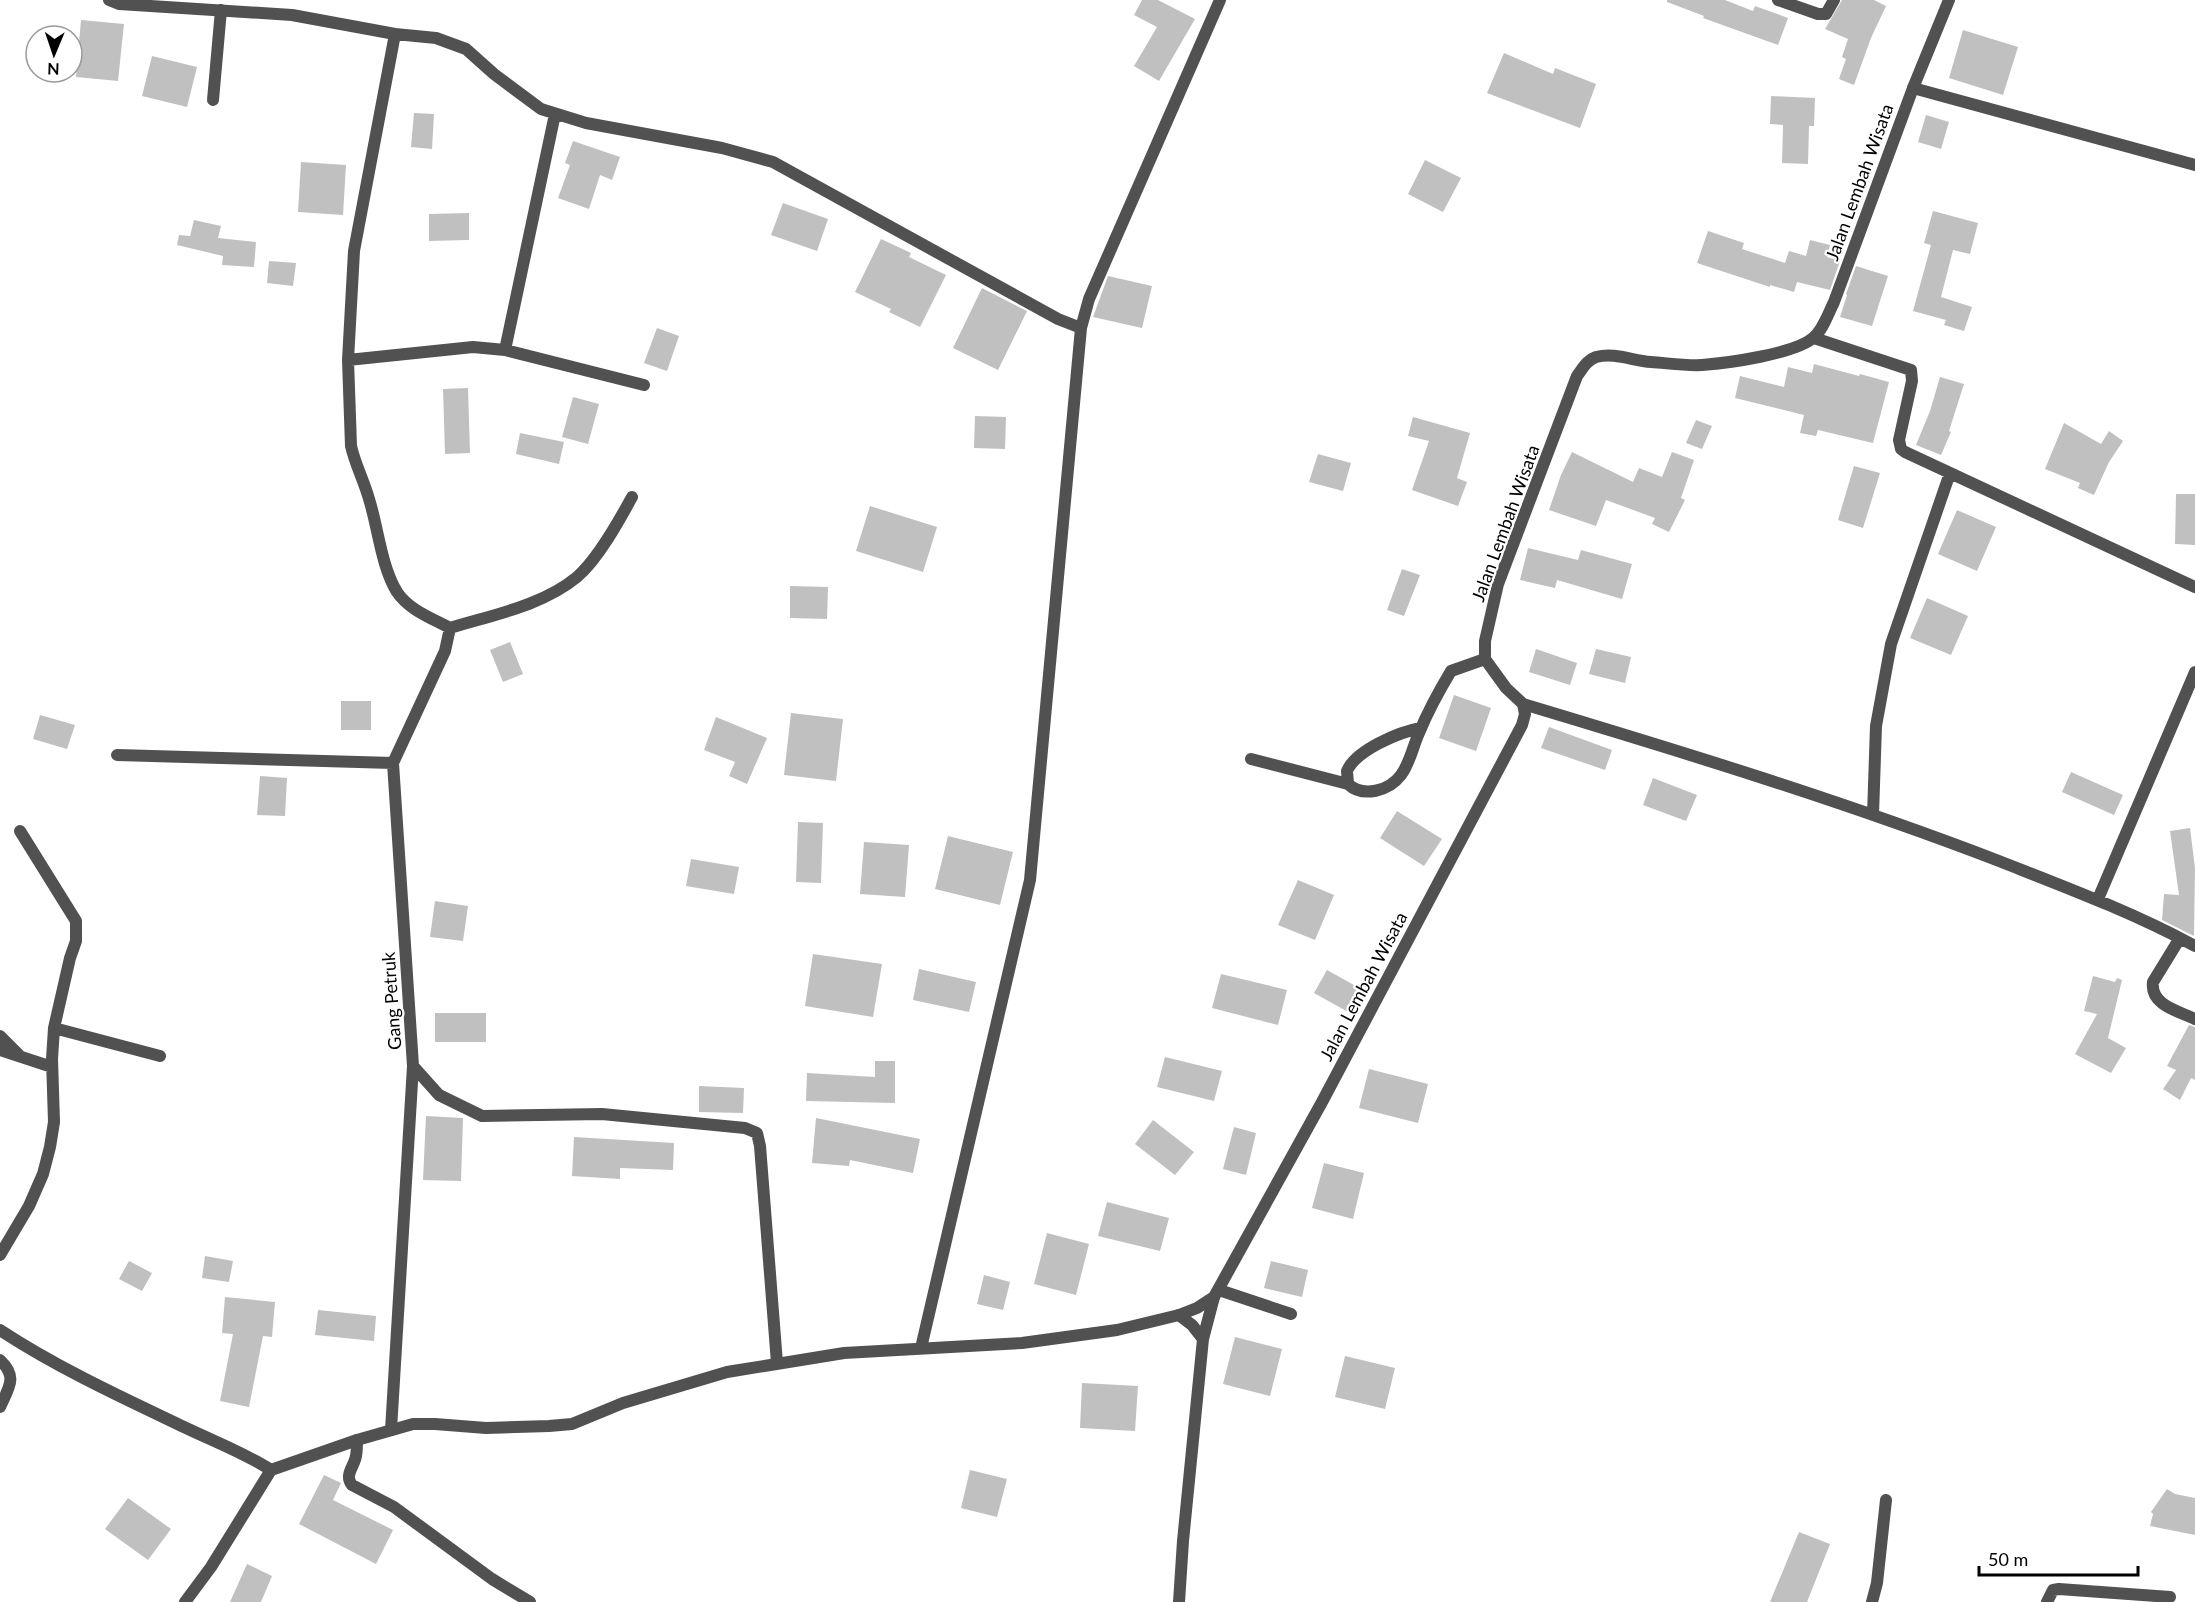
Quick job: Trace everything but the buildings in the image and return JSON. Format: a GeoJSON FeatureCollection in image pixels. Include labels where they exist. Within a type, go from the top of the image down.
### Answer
{"type":"FeatureCollection","features":[{"type":"Feature","properties":{"kind":"street"},"geometry":{"type":"LineString","coordinates":[[109,0],[119,4],[292,15],[395,34],[436,38],[466,49],[541,109],[586,123],[722,148],[773,162],[1058,319],[1081,328]]}},
{"type":"Feature","properties":{"kind":"street"},"geometry":{"type":"LineString","coordinates":[[921,1348],[1030,880],[1081,328],[1089,299],[1220,0]]}},
{"type":"Feature","properties":{"kind":"street"},"geometry":{"type":"LineString","coordinates":[[1778,0],[1818,14],[1826,14],[1834,0]]}},
{"type":"Feature","properties":{"kind":"street","name":"Jalan Lembah Wisata"},"geometry":{"type":"LineString","coordinates":[[1485,658],[1485,641],[1498,584],[1585,363],[1593,358],[1617,355],[1647,362],[1709,364],[1796,348],[1814,338],[1825,322],[1834,302],[1913,88],[1949,0]]}},
{"type":"Feature","properties":{"kind":"street"},"geometry":{"type":"LineString","coordinates":[[213,100],[221,10]]}},
{"type":"Feature","properties":{"kind":"street"},"geometry":{"type":"LineString","coordinates":[[395,34],[354,251],[348,360],[350,427],[354,460],[369,496],[389,573],[397,592],[408,605],[450,628],[532,603],[561,588],[579,575],[614,530],[632,497]]}},
{"type":"Feature","properties":{"kind":"street"},"geometry":{"type":"LineString","coordinates":[[1913,88],[2195,165]]}},
{"type":"Feature","properties":{"kind":"street"},"geometry":{"type":"LineString","coordinates":[[505,350],[555,114]]}},
{"type":"Feature","properties":{"kind":"street"},"geometry":{"type":"LineString","coordinates":[[1814,338],[1911,370],[1913,375],[1899,445],[1905,452],[2195,587]]}},
{"type":"Feature","properties":{"kind":"street"},"geometry":{"type":"LineString","coordinates":[[348,360],[473,347],[505,350],[644,385]]}},
{"type":"Feature","properties":{"kind":"street"},"geometry":{"type":"LineString","coordinates":[[1873,815],[1876,726],[1891,644],[1950,473]]}},
{"type":"Feature","properties":{"kind":"street","name":"Gang Petruk"},"geometry":{"type":"LineString","coordinates":[[391,1430],[413,1066],[393,763],[445,651],[450,628]]}},
{"type":"Feature","properties":{"kind":"street"},"geometry":{"type":"LineString","coordinates":[[1251,759],[1348,784],[1355,789],[1372,792],[1391,784],[1401,776],[1420,728],[1451,671],[1485,658],[1506,688],[1523,704],[1704,758],[1924,832],[2098,899],[2195,946]]}},
{"type":"Feature","properties":{"kind":"street"},"geometry":{"type":"LineString","coordinates":[[2098,899],[2195,672]]}},
{"type":"Feature","properties":{"kind":"street","name":"Jalan Lembah Wisata"},"geometry":{"type":"LineString","coordinates":[[271,1470],[357,1440],[413,1424],[486,1428],[572,1424],[623,1403],[727,1372],[844,1353],[1022,1343],[1117,1330],[1179,1315],[1197,1308],[1216,1294],[1322,1102],[1522,726],[1525,714],[1523,704]]}},
{"type":"Feature","properties":{"kind":"street"},"geometry":{"type":"LineString","coordinates":[[1348,784],[1347,771],[1357,759],[1370,749],[1407,731],[1420,728]]}},
{"type":"Feature","properties":{"kind":"street"},"geometry":{"type":"LineString","coordinates":[[117,755],[393,763]]}},
{"type":"Feature","properties":{"kind":"street"},"geometry":{"type":"LineString","coordinates":[[0,1255],[29,1206],[43,1174],[54,1122],[52,1067],[54,1028],[76,940],[76,921],[20,831]]}},
{"type":"Feature","properties":{"kind":"street"},"geometry":{"type":"LineString","coordinates":[[2180,938],[2153,982],[2152,989],[2156,998],[2164,1004],[2195,1018]]}},
{"type":"Feature","properties":{"kind":"street"},"geometry":{"type":"LineString","coordinates":[[54,1028],[160,1056]]}},
{"type":"Feature","properties":{"kind":"street"},"geometry":{"type":"LineString","coordinates":[[0,1036],[20,1056]]}},
{"type":"Feature","properties":{"kind":"street"},"geometry":{"type":"LineString","coordinates":[[0,1050],[52,1067]]}},
{"type":"Feature","properties":{"kind":"street"},"geometry":{"type":"LineString","coordinates":[[413,1066],[439,1095],[482,1116],[602,1114],[745,1128],[757,1133],[760,1146],[777,1363]]}},
{"type":"Feature","properties":{"kind":"street"},"geometry":{"type":"LineString","coordinates":[[1179,1602],[1203,1339],[1216,1294],[1291,1314]]}},
{"type":"Feature","properties":{"kind":"street"},"geometry":{"type":"LineString","coordinates":[[1179,1315],[1192,1325],[1203,1339]]}},
{"type":"Feature","properties":{"kind":"street"},"geometry":{"type":"LineString","coordinates":[[0,1330],[75,1374],[235,1450],[271,1470],[211,1567],[185,1602]]}},
{"type":"Feature","properties":{"kind":"street"},"geometry":{"type":"LineString","coordinates":[[0,1360],[11,1374],[11,1382],[0,1407]]}},
{"type":"Feature","properties":{"kind":"street"},"geometry":{"type":"LineString","coordinates":[[357,1440],[356,1458],[349,1475],[352,1485],[394,1507],[492,1579],[530,1602]]}},
{"type":"Feature","properties":{"kind":"street"},"geometry":{"type":"LineString","coordinates":[[1872,1602],[1877,1583],[1886,1500]]}},
{"type":"Feature","properties":{"kind":"street"},"geometry":{"type":"LineString","coordinates":[[2047,1602],[2053,1590],[2059,1589],[2170,1597]]}}]}
